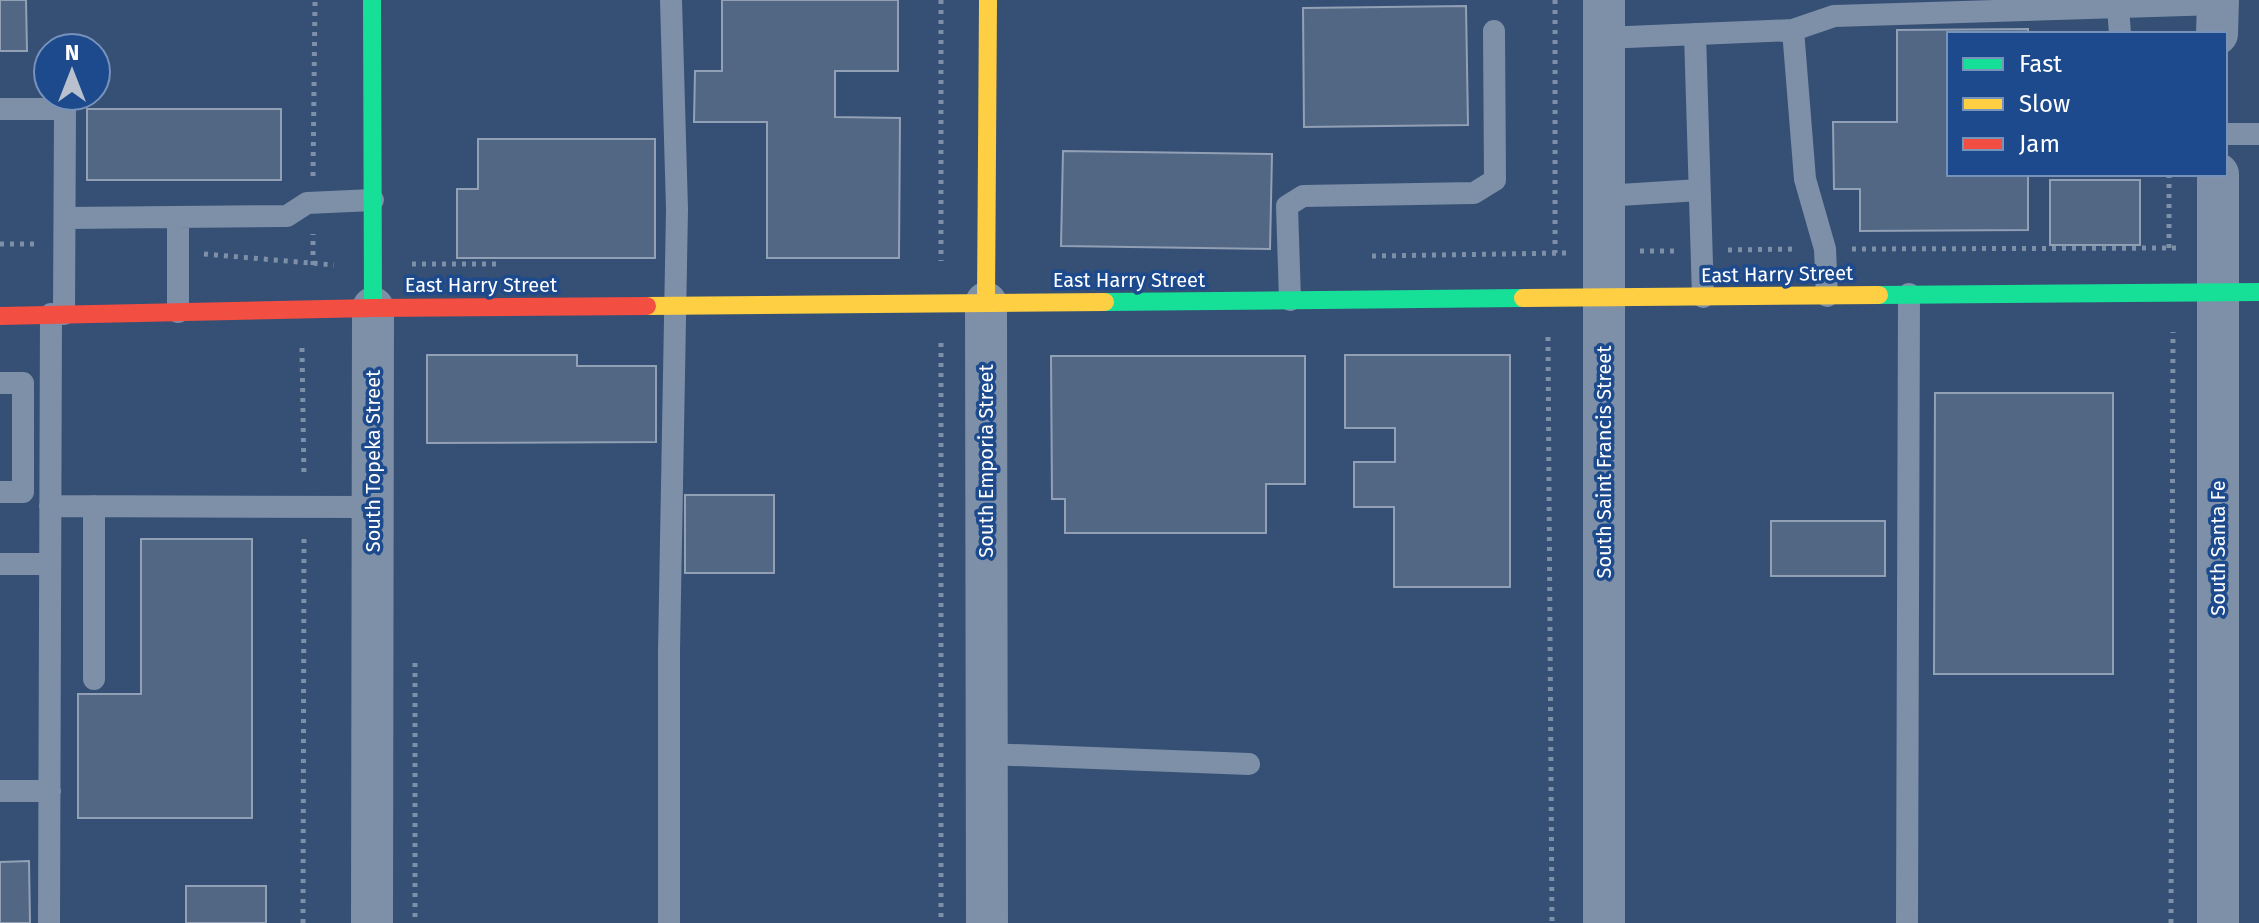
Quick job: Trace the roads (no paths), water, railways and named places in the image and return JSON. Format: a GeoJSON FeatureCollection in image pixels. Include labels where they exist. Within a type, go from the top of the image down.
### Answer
{"type":"FeatureCollection","features":[{"type":"Feature","properties":{"kind":"street","name":"South Topeka Street"},"geometry":{"type":"LineString","coordinates":[[372,0],[372,923]]}},
{"type":"Feature","properties":{"kind":"street","name":"South Emporia Street"},"geometry":{"type":"LineString","coordinates":[[987,923],[988,0]]}},
{"type":"Feature","properties":{"kind":"street","name":"South Saint Francis Street"},"geometry":{"type":"LineString","coordinates":[[1604,19],[1604,923]]}},
{"type":"Feature","properties":{"kind":"street","name":"South Santa Fe"},"geometry":{"type":"LineString","coordinates":[[2218,176],[2218,923]]}},
{"type":"Feature","properties":{"kind":"street","name":"East Harry Street"},"geometry":{"type":"LineString","coordinates":[[0,316],[373,308],[2259,292]]}},
{"type":"Feature","properties":{"kind":"lane"},"geometry":{"type":"LineString","coordinates":[[669,923],[669,651],[677,209],[671,0]]}},
{"type":"Feature","properties":{"kind":"lane"},"geometry":{"type":"LineString","coordinates":[[2118,7],[2120,32]]}},
{"type":"Feature","properties":{"kind":"lane"},"geometry":{"type":"LineString","coordinates":[[1604,19],[1695,34],[1793,30],[1834,16],[2118,7],[2218,13]]}},
{"type":"Feature","properties":{"kind":"lane"},"geometry":{"type":"LineString","coordinates":[[1793,30],[1805,179],[1825,249],[1827,296]]}},
{"type":"Feature","properties":{"kind":"lane"},"geometry":{"type":"LineString","coordinates":[[1290,300],[1287,206],[1303,196],[1474,193],[1495,180],[1494,31]]}},
{"type":"Feature","properties":{"kind":"lane"},"geometry":{"type":"LineString","coordinates":[[1695,34],[1703,297]]}},
{"type":"Feature","properties":{"kind":"lane"},"geometry":{"type":"LineString","coordinates":[[0,109],[65,109],[65,244],[58,314],[50,506],[49,923]]}},
{"type":"Feature","properties":{"kind":"lane"},"geometry":{"type":"LineString","coordinates":[[2227,134],[2259,134]]}},
{"type":"Feature","properties":{"kind":"lane"},"geometry":{"type":"LineString","coordinates":[[1604,196],[1699,190]]}},
{"type":"Feature","properties":{"kind":"lane"},"geometry":{"type":"LineString","coordinates":[[65,218],[287,216],[307,203],[373,200]]}},
{"type":"Feature","properties":{"kind":"lane"},"geometry":{"type":"LineString","coordinates":[[178,217],[178,312]]}},
{"type":"Feature","properties":{"kind":"lane"},"geometry":{"type":"LineString","coordinates":[[1907,923],[1909,294]]}},
{"type":"Feature","properties":{"kind":"lane"},"geometry":{"type":"LineString","coordinates":[[0,383],[23,383],[23,492],[0,492]]}},
{"type":"Feature","properties":{"kind":"lane"},"geometry":{"type":"LineString","coordinates":[[50,506],[373,507]]}},
{"type":"Feature","properties":{"kind":"lane"},"geometry":{"type":"LineString","coordinates":[[94,506],[94,679]]}},
{"type":"Feature","properties":{"kind":"lane"},"geometry":{"type":"LineString","coordinates":[[0,564],[50,564]]}},
{"type":"Feature","properties":{"kind":"lane"},"geometry":{"type":"LineString","coordinates":[[987,754],[1249,764]]}},
{"type":"Feature","properties":{"kind":"lane"},"geometry":{"type":"LineString","coordinates":[[0,791],[50,791]]}}]}
